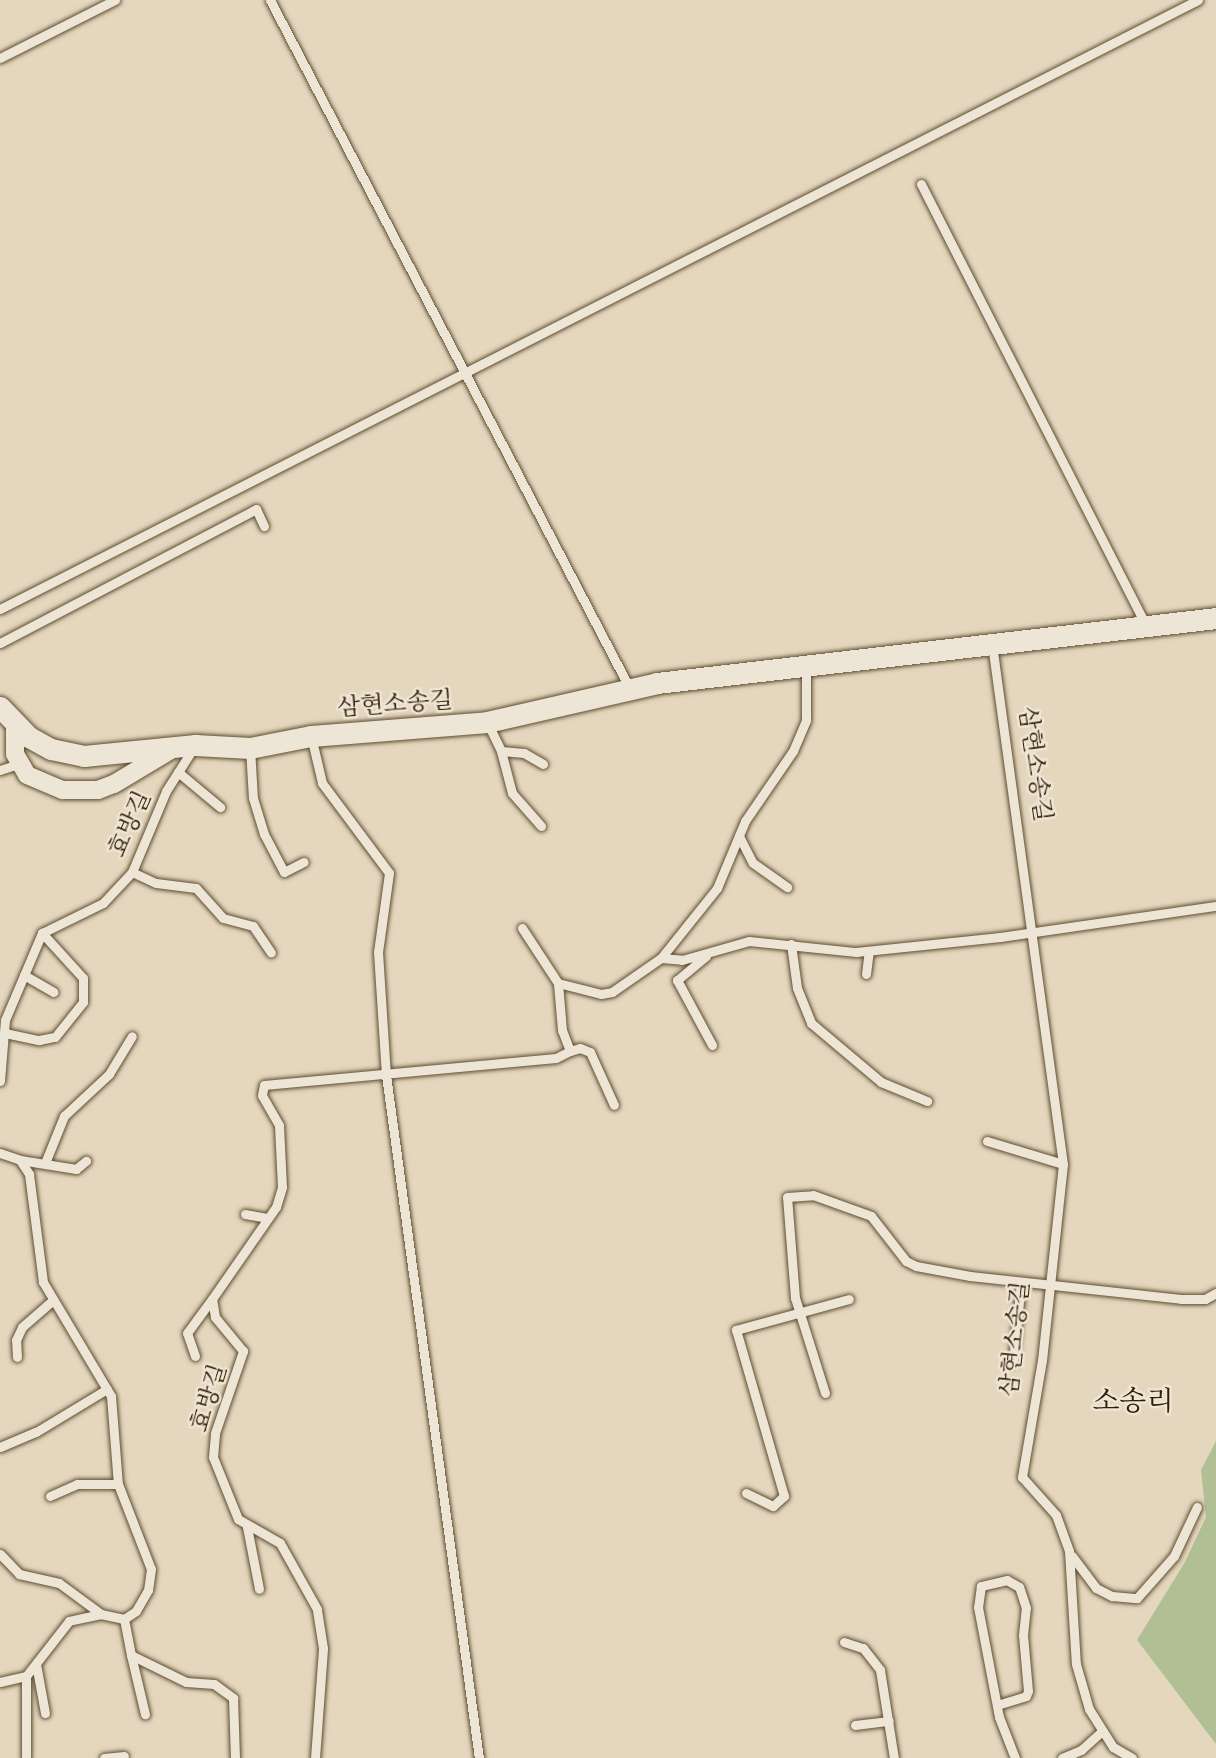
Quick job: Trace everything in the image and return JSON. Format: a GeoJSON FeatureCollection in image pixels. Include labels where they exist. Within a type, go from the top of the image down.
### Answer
{"type":"FeatureCollection","features":[{"type":"Feature","properties":{"kind":"street","name":"삼현소송길"},"geometry":{"type":"LineString","coordinates":[[0,707],[15,726],[51,749],[84,756],[195,745],[250,748],[311,736],[487,722],[629,687],[1216,618]]}},
{"type":"Feature","properties":{"kind":"street"},"geometry":{"type":"LineString","coordinates":[[15,726],[19,764],[27,775],[63,790],[98,790],[174,748]]}},
{"type":"Feature","properties":{"kind":"lane"},"geometry":{"type":"LineString","coordinates":[[0,58],[115,0]]}},
{"type":"Feature","properties":{"kind":"lane"},"geometry":{"type":"LineString","coordinates":[[271,0],[464,375],[629,687]]}},
{"type":"Feature","properties":{"kind":"lane"},"geometry":{"type":"LineString","coordinates":[[0,609],[1198,0]]}},
{"type":"Feature","properties":{"kind":"lane"},"geometry":{"type":"LineString","coordinates":[[920,184],[1146,625]]}},
{"type":"Feature","properties":{"kind":"lane"},"geometry":{"type":"LineString","coordinates":[[0,643],[257,509],[264,526]]}},
{"type":"Feature","properties":{"kind":"lane","name":"삼현소송길"},"geometry":{"type":"LineString","coordinates":[[992,644],[1063,1164],[1047,1284],[1042,1360],[1022,1477],[1056,1516],[1069,1551],[1076,1664],[1100,1733]]}},
{"type":"Feature","properties":{"kind":"lane"},"geometry":{"type":"LineString","coordinates":[[558,983],[601,994],[612,992],[662,958],[717,888],[739,836],[800,736],[808,706],[806,666]]}},
{"type":"Feature","properties":{"kind":"lane"},"geometry":{"type":"LineString","coordinates":[[487,722],[501,751],[512,793],[541,826]]}},
{"type":"Feature","properties":{"kind":"lane"},"geometry":{"type":"LineString","coordinates":[[311,736],[322,783],[389,873],[378,953],[386,1074],[479,1758]]}},
{"type":"Feature","properties":{"kind":"lane","name":"효방길"},"geometry":{"type":"LineString","coordinates":[[42,933],[103,903],[132,872],[178,772],[195,745]]}},
{"type":"Feature","properties":{"kind":"lane"},"geometry":{"type":"LineString","coordinates":[[250,748],[253,798],[264,834],[285,872],[304,862]]}},
{"type":"Feature","properties":{"kind":"lane"},"geometry":{"type":"LineString","coordinates":[[501,751],[524,752],[544,764]]}},
{"type":"Feature","properties":{"kind":"lane"},"geometry":{"type":"LineString","coordinates":[[0,770],[19,764]]}},
{"type":"Feature","properties":{"kind":"lane"},"geometry":{"type":"LineString","coordinates":[[178,772],[220,807]]}},
{"type":"Feature","properties":{"kind":"lane"},"geometry":{"type":"LineString","coordinates":[[739,836],[753,863],[787,887]]}},
{"type":"Feature","properties":{"kind":"lane"},"geometry":{"type":"LineString","coordinates":[[132,872],[156,883],[196,888],[223,918],[253,926],[271,953]]}},
{"type":"Feature","properties":{"kind":"lane"},"geometry":{"type":"LineString","coordinates":[[662,958],[682,960],[749,941],[869,951],[1031,933],[1216,906]]}},
{"type":"Feature","properties":{"kind":"lane"},"geometry":{"type":"LineString","coordinates":[[522,928],[558,983],[560,1017],[570,1051]]}},
{"type":"Feature","properties":{"kind":"lane"},"geometry":{"type":"LineString","coordinates":[[0,1081],[5,1033],[24,975],[42,933],[83,978],[83,1002],[55,1037],[39,1040],[5,1033]]}},
{"type":"Feature","properties":{"kind":"lane"},"geometry":{"type":"LineString","coordinates":[[791,944],[796,988],[811,1023],[881,1082],[927,1101]]}},
{"type":"Feature","properties":{"kind":"lane"},"geometry":{"type":"LineString","coordinates":[[866,974],[869,951]]}},
{"type":"Feature","properties":{"kind":"lane"},"geometry":{"type":"LineString","coordinates":[[711,952],[677,980],[712,1045]]}},
{"type":"Feature","properties":{"kind":"lane"},"geometry":{"type":"LineString","coordinates":[[24,975],[53,992]]}},
{"type":"Feature","properties":{"kind":"lane"},"geometry":{"type":"LineString","coordinates":[[45,1163],[64,1116],[109,1074],[132,1036]]}},
{"type":"Feature","properties":{"kind":"lane"},"geometry":{"type":"LineString","coordinates":[[195,1356],[187,1333],[189,1326],[212,1299],[267,1218],[282,1187],[279,1125],[262,1095],[264,1085],[540,1060],[570,1051],[590,1052],[614,1105]]}},
{"type":"Feature","properties":{"kind":"lane"},"geometry":{"type":"LineString","coordinates":[[987,1141],[1063,1164]]}},
{"type":"Feature","properties":{"kind":"lane"},"geometry":{"type":"LineString","coordinates":[[0,1153],[20,1160],[76,1169],[86,1161]]}},
{"type":"Feature","properties":{"kind":"lane"},"geometry":{"type":"LineString","coordinates":[[20,1160],[33,1186],[41,1272],[52,1301],[107,1389],[115,1415],[118,1484],[151,1569],[142,1602],[124,1619]]}},
{"type":"Feature","properties":{"kind":"lane"},"geometry":{"type":"LineString","coordinates":[[825,1393],[799,1310],[787,1197],[813,1195],[871,1216],[906,1261],[916,1266],[1021,1282],[1181,1299],[1205,1299],[1216,1293]]}},
{"type":"Feature","properties":{"kind":"lane"},"geometry":{"type":"LineString","coordinates":[[245,1214],[267,1218]]}},
{"type":"Feature","properties":{"kind":"lane"},"geometry":{"type":"LineString","coordinates":[[1013,1362],[1021,1282]]}},
{"type":"Feature","properties":{"kind":"lane","name":"효방길"},"geometry":{"type":"LineString","coordinates":[[212,1299],[215,1317],[243,1351],[215,1433],[213,1457],[238,1519],[247,1527]]}},
{"type":"Feature","properties":{"kind":"lane"},"geometry":{"type":"LineString","coordinates":[[746,1493],[774,1506],[784,1496],[736,1330],[799,1310],[849,1299]]}},
{"type":"Feature","properties":{"kind":"lane"},"geometry":{"type":"LineString","coordinates":[[17,1357],[16,1340],[22,1327],[52,1301]]}},
{"type":"Feature","properties":{"kind":"lane"},"geometry":{"type":"LineString","coordinates":[[0,1447],[36,1432],[107,1389]]}},
{"type":"Feature","properties":{"kind":"lane"},"geometry":{"type":"LineString","coordinates":[[50,1496],[77,1484],[118,1484]]}},
{"type":"Feature","properties":{"kind":"lane"},"geometry":{"type":"LineString","coordinates":[[1069,1551],[1096,1588],[1112,1596],[1137,1598],[1174,1556],[1197,1507]]}},
{"type":"Feature","properties":{"kind":"lane"},"geometry":{"type":"LineString","coordinates":[[247,1527],[259,1589]]}},
{"type":"Feature","properties":{"kind":"lane"},"geometry":{"type":"LineString","coordinates":[[247,1527],[280,1543],[317,1609],[323,1648],[315,1758]]}},
{"type":"Feature","properties":{"kind":"lane"},"geometry":{"type":"LineString","coordinates":[[0,1554],[19,1574],[59,1583],[101,1614],[124,1619]]}},
{"type":"Feature","properties":{"kind":"lane"},"geometry":{"type":"LineString","coordinates":[[997,1705],[1028,1691],[1023,1635],[1026,1608],[1019,1587],[1007,1580],[981,1586],[978,1592],[997,1705],[1015,1758]]}},
{"type":"Feature","properties":{"kind":"lane"},"geometry":{"type":"LineString","coordinates":[[0,1682],[26,1675],[69,1621],[101,1614]]}},
{"type":"Feature","properties":{"kind":"lane"},"geometry":{"type":"LineString","coordinates":[[124,1619],[145,1714]]}},
{"type":"Feature","properties":{"kind":"lane"},"geometry":{"type":"LineString","coordinates":[[844,1642],[873,1657],[889,1721],[894,1758]]}},
{"type":"Feature","properties":{"kind":"lane"},"geometry":{"type":"LineString","coordinates":[[131,1655],[157,1665],[175,1678],[214,1684],[226,1690],[236,1708],[235,1758]]}},
{"type":"Feature","properties":{"kind":"lane"},"geometry":{"type":"LineString","coordinates":[[36,1664],[45,1713]]}},
{"type":"Feature","properties":{"kind":"lane"},"geometry":{"type":"LineString","coordinates":[[26,1675],[26,1758]]}},
{"type":"Feature","properties":{"kind":"lane"},"geometry":{"type":"LineString","coordinates":[[855,1725],[889,1721]]}},
{"type":"Feature","properties":{"kind":"lane"},"geometry":{"type":"LineString","coordinates":[[1062,1758],[1081,1750],[1100,1733],[1132,1758]]}},
{"type":"Feature","properties":{"kind":"lane"},"geometry":{"type":"LineString","coordinates":[[104,1758],[124,1756]]}},
{"type":"Feature","properties":{"kind":"green space"},"geometry":{"type":"Polygon","coordinates":[[[1216,1441],[1216,1744],[1137,1640],[1185,1562],[1206,1517],[1201,1470],[1216,1441]]]}},
{"type":"Feature","properties":{"kind":"district","name":"소송리"},"geometry":{"type":"Point","coordinates":[1133,1402]}}]}
